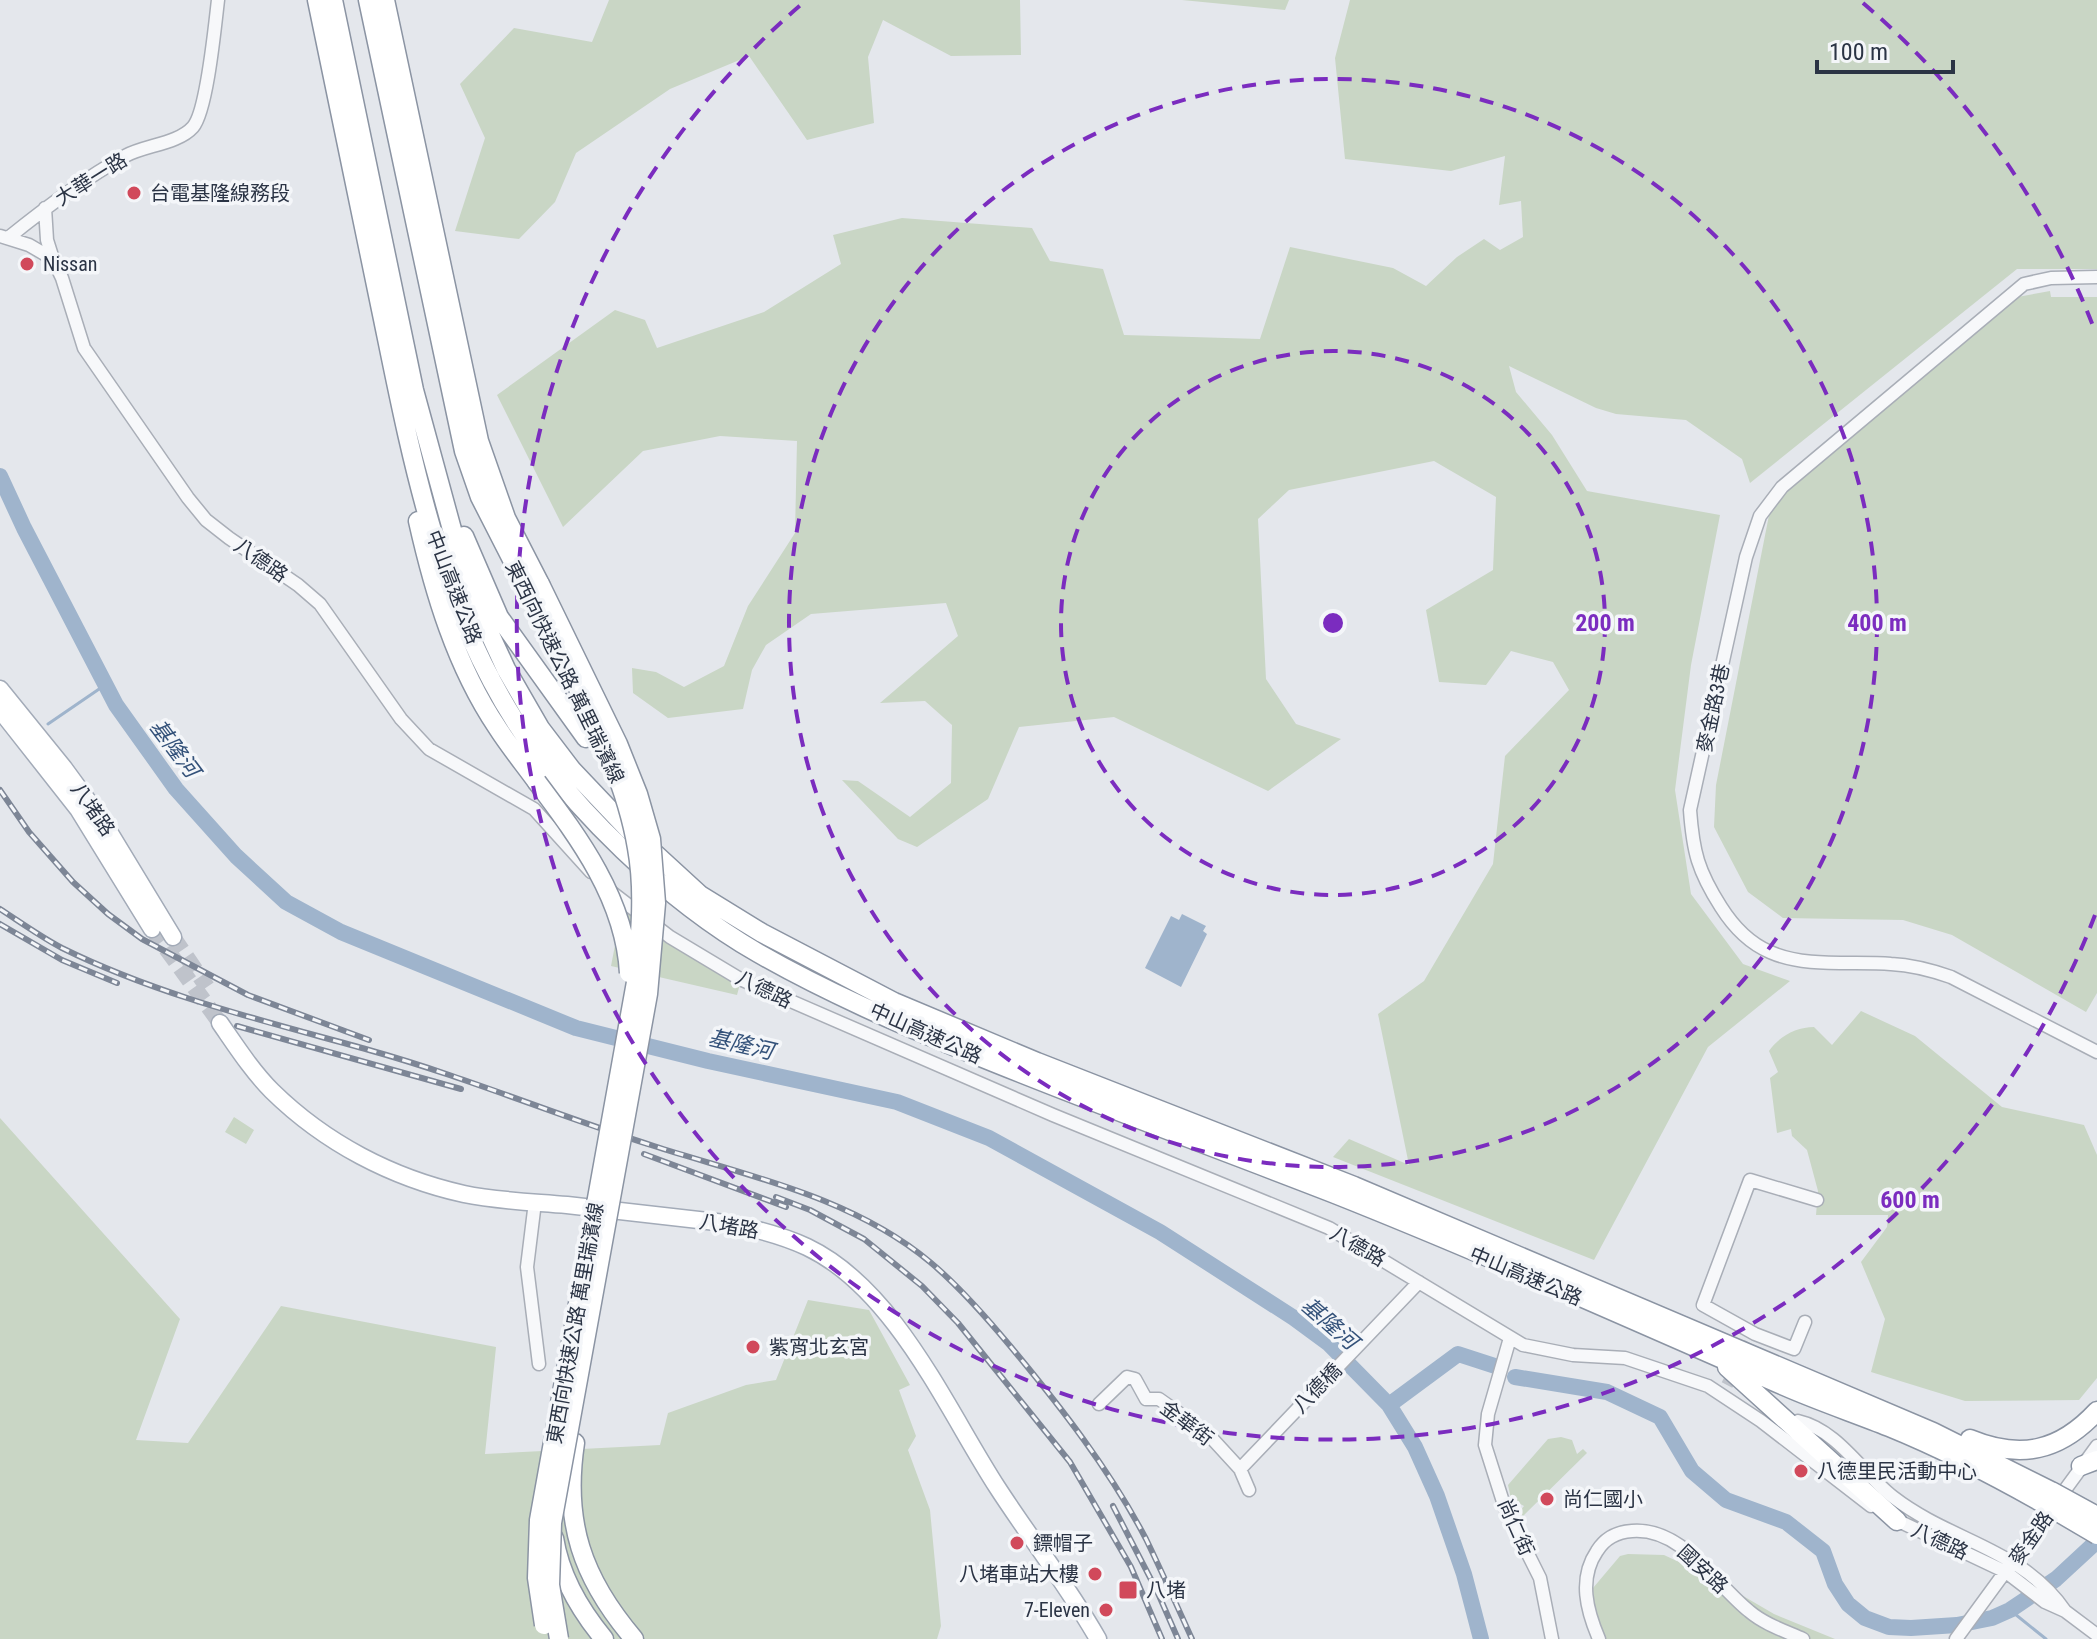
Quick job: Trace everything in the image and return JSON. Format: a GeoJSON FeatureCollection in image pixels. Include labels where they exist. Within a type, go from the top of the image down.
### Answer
{"type":"FeatureCollection","features":[{"type":"Feature","properties":{"kind":"highway","name":"中山高速公路"},"geometry":{"type":"LineString","coordinates":[[317,0],[420,494],[451,587],[480,658],[514,720],[557,777],[606,832],[688,905],[756,952],[893,1020],[1044,1083],[1339,1196],[1713,1355],[2053,1494],[2097,1535]]}},
{"type":"Feature","properties":{"kind":"highway","name":"中山高速公路"},"geometry":{"type":"LineString","coordinates":[[333,0],[414,390],[460,559],[482,617],[506,669],[540,728],[572,770],[628,829],[700,895],[762,933],[894,1002],[1037,1062],[1354,1186],[1933,1432],[2006,1466],[2097,1516]]}},
{"type":"Feature","properties":{"kind":"highway","name":"東西向快速公路 萬里瑞濱線"},"geometry":{"type":"LineString","coordinates":[[368,0],[471,446],[506,518],[621,785],[637,848],[641,891],[636,982],[539,1520],[537,1587],[547,1639]]}},
{"type":"Feature","properties":{"kind":"highway","name":"東西向快速公路 萬里瑞濱線"},"geometry":{"type":"LineString","coordinates":[[385,0],[436,285]]}},
{"type":"Feature","properties":{"kind":"highway"},"geometry":{"type":"LineString","coordinates":[[414,390],[432,435],[461,527],[499,617],[586,738],[623,780],[632,795],[644,834],[649,867],[650,934],[545,1474],[555,1547],[579,1606],[604,1639]]}},
{"type":"Feature","properties":{"kind":"highway"},"geometry":{"type":"LineString","coordinates":[[403,416],[402,446],[427,561],[464,668],[496,726],[598,867],[624,939],[630,983],[552,1446],[570,1559],[582,1586],[620,1639]]}},
{"type":"Feature","properties":{"kind":"highway","name":"東西向快速公路 萬里瑞濱線"},"geometry":{"type":"LineString","coordinates":[[534,586],[628,767],[651,839],[656,903],[648,994],[552,1523],[550,1585],[559,1639]]}},
{"type":"Feature","properties":{"kind":"highway"},"geometry":{"type":"LineString","coordinates":[[595,1280],[571,1472],[570,1504],[588,1573],[634,1639]]}},
{"type":"Feature","properties":{"kind":"highway"},"geometry":{"type":"LineString","coordinates":[[1713,1355],[1897,1521]]}},
{"type":"Feature","properties":{"kind":"highway"},"geometry":{"type":"LineString","coordinates":[[1803,1378],[1869,1396],[1984,1444],[2016,1451],[2042,1449],[2061,1441],[2081,1428],[2097,1411]]}},
{"type":"Feature","properties":{"kind":"highway"},"geometry":{"type":"LineString","coordinates":[[2053,1494],[2097,1506]]}},
{"type":"Feature","properties":{"kind":"main road","name":"八堵路"},"geometry":{"type":"LineString","coordinates":[[0,689],[102,820],[173,937]]}},
{"type":"Feature","properties":{"kind":"main road","name":"八堵路"},"geometry":{"type":"LineString","coordinates":[[0,710],[78,809],[152,929]]}},
{"type":"Feature","properties":{"kind":"main road","name":"八堵路"},"geometry":{"type":"LineString","coordinates":[[1098,1639],[1089,1612],[921,1343],[872,1282],[839,1255],[813,1239],[758,1219],[727,1212],[467,1184],[411,1168],[378,1155],[302,1103],[228,1025],[250,1066],[272,1090],[324,1133],[374,1164],[408,1178],[466,1194],[755,1229],[809,1248],[833,1264],[865,1289],[885,1310],[998,1489],[1089,1612],[1109,1639]]}},
{"type":"Feature","properties":{"kind":"street","name":"大華一路"},"geometry":{"type":"LineString","coordinates":[[4,237],[127,155],[193,128],[202,106],[218,0]]}},
{"type":"Feature","properties":{"kind":"street","name":"八德路"},"geometry":{"type":"LineString","coordinates":[[45,208],[47,240],[84,348],[206,520],[320,604],[401,719],[429,749],[534,809],[591,872],[637,914],[730,974],[854,1031],[930,1059],[1067,1121],[1329,1228],[1510,1338],[1544,1351],[1638,1361],[1725,1390],[1852,1494],[1897,1521],[2012,1573]]}},
{"type":"Feature","properties":{"kind":"street"},"geometry":{"type":"LineString","coordinates":[[4,237],[53,259]]}},
{"type":"Feature","properties":{"kind":"street","name":"麥金路3巷"},"geometry":{"type":"LineString","coordinates":[[2097,277],[2051,278],[2024,284],[1782,487],[1760,516],[1746,557],[1690,810],[1692,849],[1705,882],[1745,938],[1771,953],[1808,961],[1926,968],[1951,977],[2097,1052]]}},
{"type":"Feature","properties":{"kind":"street"},"geometry":{"type":"LineString","coordinates":[[1805,1322],[1794,1349],[1754,1336],[1703,1305],[1750,1180],[1817,1200]]}},
{"type":"Feature","properties":{"kind":"street"},"geometry":{"type":"LineString","coordinates":[[535,1202],[527,1267],[539,1364]]}},
{"type":"Feature","properties":{"kind":"street","name":"八德橋"},"geometry":{"type":"LineString","coordinates":[[1240,1469],[1419,1282]]}},
{"type":"Feature","properties":{"kind":"street","name":"尚仁街"},"geometry":{"type":"LineString","coordinates":[[1510,1338],[1488,1414],[1485,1445],[1505,1508],[1540,1578],[1552,1639]]}},
{"type":"Feature","properties":{"kind":"street","name":"金華街"},"geometry":{"type":"LineString","coordinates":[[1099,1404],[1127,1377],[1135,1379],[1146,1399],[1159,1399],[1207,1433],[1240,1469],[1249,1490]]}},
{"type":"Feature","properties":{"kind":"street"},"geometry":{"type":"LineString","coordinates":[[1761,1421],[1775,1421]]}},
{"type":"Feature","properties":{"kind":"street","name":"八德路"},"geometry":{"type":"LineString","coordinates":[[1798,1421],[1825,1432],[1866,1473],[1909,1509],[2012,1573]]}},
{"type":"Feature","properties":{"kind":"street","name":"麥金路"},"geometry":{"type":"LineString","coordinates":[[1962,1636],[2012,1573],[2089,1463],[2097,1446]]}},
{"type":"Feature","properties":{"kind":"street","name":"國安路"},"geometry":{"type":"LineString","coordinates":[[1599,1639],[1587,1606],[1585,1581],[1592,1558],[1603,1541],[1621,1532],[1644,1530],[1662,1534],[1682,1548],[1753,1614],[1803,1639]]}},
{"type":"Feature","properties":{"kind":"street"},"geometry":{"type":"LineString","coordinates":[[2012,1573],[2097,1635]]}},
{"type":"Feature","properties":{"kind":"green space"},"geometry":{"type":"Polygon","coordinates":[[[609,0],[1020,0],[1021,55],[951,56],[883,20],[868,57],[874,123],[807,140],[749,56],[670,89],[576,153],[555,202],[519,239],[455,231],[485,138],[460,84],[514,28],[592,42],[609,0]]]}},
{"type":"Feature","properties":{"kind":"green space"},"geometry":{"type":"Polygon","coordinates":[[[1182,0],[1289,0],[1285,10],[1182,0]]]}},
{"type":"Feature","properties":{"kind":"green space"},"geometry":{"type":"Polygon","coordinates":[[[1350,0],[2097,0],[2097,269],[2017,269],[1750,483],[1742,459],[1686,420],[1616,414],[1596,408],[1509,366],[1516,392],[1552,435],[1587,491],[1720,515],[1691,665],[1675,790],[1691,894],[1743,964],[1790,981],[1708,1047],[1594,1260],[1333,1157],[1349,1139],[1409,1165],[1378,1014],[1424,981],[1493,864],[1505,756],[1569,690],[1553,662],[1511,651],[1486,685],[1439,682],[1426,610],[1493,570],[1496,497],[1434,461],[1289,490],[1258,519],[1266,679],[1296,724],[1341,739],[1268,791],[1114,717],[1019,727],[988,799],[917,847],[898,839],[842,780],[858,781],[910,817],[951,783],[952,725],[925,701],[880,703],[958,636],[946,603],[811,614],[766,645],[752,670],[743,709],[668,718],[633,693],[632,668],[656,672],[684,687],[724,666],[748,606],[795,533],[797,441],[720,436],[643,451],[563,527],[497,395],[615,310],[645,320],[657,348],[764,312],[841,264],[833,235],[902,218],[1032,228],[1050,261],[1103,269],[1124,335],[1260,339],[1290,247],[1393,268],[1426,286],[1457,257],[1484,239],[1500,250],[1523,237],[1521,201],[1499,205],[1505,156],[1451,171],[1345,159],[1335,58],[1350,0]]]}},
{"type":"Feature","properties":{"kind":"green space"},"geometry":{"type":"Polygon","coordinates":[[[2050,291],[2051,297],[2097,297],[2097,993],[2086,1012],[1952,935],[1903,920],[1783,918],[1748,892],[1714,827],[1716,785],[1771,505],[2012,298],[2050,291]]]}},
{"type":"Feature","properties":{"kind":"green space"},"geometry":{"type":"Polygon","coordinates":[[[628,907],[740,984],[737,995],[611,966],[617,935],[628,907]]]}},
{"type":"Feature","properties":{"kind":"green space"},"geometry":{"type":"Polygon","coordinates":[[[1861,1011],[1915,1036],[2002,1107],[2084,1125],[2097,1155],[2097,1378],[2079,1400],[1965,1401],[1871,1372],[1885,1319],[1861,1262],[1887,1227],[1888,1215],[1816,1215],[1818,1191],[1807,1150],[1792,1136],[1791,1129],[1777,1133],[1770,1078],[1778,1072],[1769,1051],[1783,1037],[1808,1027],[1814,1027],[1832,1045],[1861,1011]]]}},
{"type":"Feature","properties":{"kind":"green space"},"geometry":{"type":"Polygon","coordinates":[[[234,1117],[254,1130],[246,1144],[225,1132],[234,1117]]]}},
{"type":"Feature","properties":{"kind":"green space"},"geometry":{"type":"Polygon","coordinates":[[[0,1118],[180,1319],[136,1440],[188,1443],[281,1306],[496,1347],[485,1454],[660,1445],[668,1413],[746,1385],[776,1380],[808,1300],[869,1310],[910,1385],[899,1390],[916,1436],[908,1450],[930,1510],[941,1626],[937,1639],[0,1639],[0,1118]]]}},
{"type":"Feature","properties":{"kind":"green space"},"geometry":{"type":"Polygon","coordinates":[[[1561,1437],[1572,1440],[1577,1454],[1583,1449],[1587,1453],[1523,1516],[1519,1512],[1524,1506],[1511,1499],[1508,1485],[1548,1439],[1561,1437]]]}},
{"type":"Feature","properties":{"kind":"green space"},"geometry":{"type":"Polygon","coordinates":[[[1664,1555],[1709,1576],[1774,1614],[1835,1639],[1600,1639],[1594,1624],[1593,1588],[1620,1556],[1664,1555]]]}},
{"type":"Feature","properties":{"kind":"water"},"geometry":{"type":"Polygon","coordinates":[[[1182,914],[1206,926],[1203,931],[1207,934],[1181,987],[1145,968],[1171,916],[1179,920],[1182,914]]]}},
{"type":"Feature","properties":{"kind":"waterway","name":"基隆河"},"geometry":{"type":"LineString","coordinates":[[0,476],[116,705],[176,789],[236,856],[286,902],[341,932],[576,1028],[708,1061],[897,1102],[989,1138],[1160,1232],[1328,1343],[1389,1405],[1415,1447],[1437,1496],[1464,1574],[1481,1639]]}},
{"type":"Feature","properties":{"kind":"waterway"},"geometry":{"type":"LineString","coordinates":[[48,724],[105,685]]}},
{"type":"Feature","properties":{"kind":"waterway"},"geometry":{"type":"LineString","coordinates":[[1389,1405],[1458,1354],[1495,1366]]}},
{"type":"Feature","properties":{"kind":"waterway"},"geometry":{"type":"LineString","coordinates":[[1515,1377],[1607,1392],[1660,1417],[1692,1471],[1726,1500],[1786,1522],[1823,1551],[1835,1584],[1848,1604],[1865,1618],[1889,1627],[1957,1625],[1992,1618],[2010,1610],[2056,1579],[2097,1541]]}},
{"type":"Feature","properties":{"kind":"waterway"},"geometry":{"type":"LineString","coordinates":[[2010,1610],[2046,1639]]}},
{"type":"Feature","properties":{"kind":"tunnel"},"geometry":{"type":"LineString","coordinates":[[152,929],[220,1023]]}},
{"type":"Feature","properties":{"kind":"tunnel"},"geometry":{"type":"LineString","coordinates":[[173,937],[207,987]]}},
{"type":"Feature","properties":{"kind":"tunnel"},"geometry":{"type":"LineString","coordinates":[[1727,1385],[1753,1337]]}},
{"type":"Feature","properties":{"kind":"railway"},"geometry":{"type":"LineString","coordinates":[[0,790],[29,832],[73,882],[142,939],[248,995],[369,1040]]}},
{"type":"Feature","properties":{"kind":"railway"},"geometry":{"type":"LineString","coordinates":[[0,909],[62,948],[174,994],[405,1061],[618,1134],[798,1191],[867,1221],[900,1240],[930,1262],[972,1303],[1029,1369],[1083,1439],[1132,1513],[1192,1639]]}},
{"type":"Feature","properties":{"kind":"railway"},"geometry":{"type":"LineString","coordinates":[[0,924],[62,960],[117,983]]}},
{"type":"Feature","properties":{"kind":"railway"},"geometry":{"type":"LineString","coordinates":[[237,1026],[461,1089]]}},
{"type":"Feature","properties":{"kind":"railway"},"geometry":{"type":"LineString","coordinates":[[644,1154],[786,1207]]}},
{"type":"Feature","properties":{"kind":"railway"},"geometry":{"type":"LineString","coordinates":[[776,1197],[810,1210],[864,1239],[922,1286],[958,1323],[1070,1462],[1131,1567],[1162,1639]]}},
{"type":"Feature","properties":{"kind":"railway"},"geometry":{"type":"LineString","coordinates":[[1113,1506],[1178,1639]]}},
{"type":"Feature","properties":{"kind":"place","name":"台電基隆線務段"},"geometry":{"type":"Point","coordinates":[134,193]}},
{"type":"Feature","properties":{"kind":"place","name":"Nissan"},"geometry":{"type":"Point","coordinates":[27,264]}},
{"type":"Feature","properties":{"kind":"place","name":"紫宵北玄宮"},"geometry":{"type":"Point","coordinates":[753,1347]}},
{"type":"Feature","properties":{"kind":"place","name":"八德里民活動中心"},"geometry":{"type":"Point","coordinates":[1801,1471]}},
{"type":"Feature","properties":{"kind":"place","name":"尚仁國小"},"geometry":{"type":"Point","coordinates":[1547,1499]}},
{"type":"Feature","properties":{"kind":"place","name":"鏢帽子"},"geometry":{"type":"Point","coordinates":[1017,1543]}},
{"type":"Feature","properties":{"kind":"place","name":"八堵車站大樓"},"geometry":{"type":"Point","coordinates":[1095,1574]}},
{"type":"Feature","properties":{"kind":"place","name":"八堵"},"geometry":{"type":"Point","coordinates":[1128,1590]}},
{"type":"Feature","properties":{"kind":"place","name":"7-Eleven"},"geometry":{"type":"Point","coordinates":[1106,1610]}}]}
